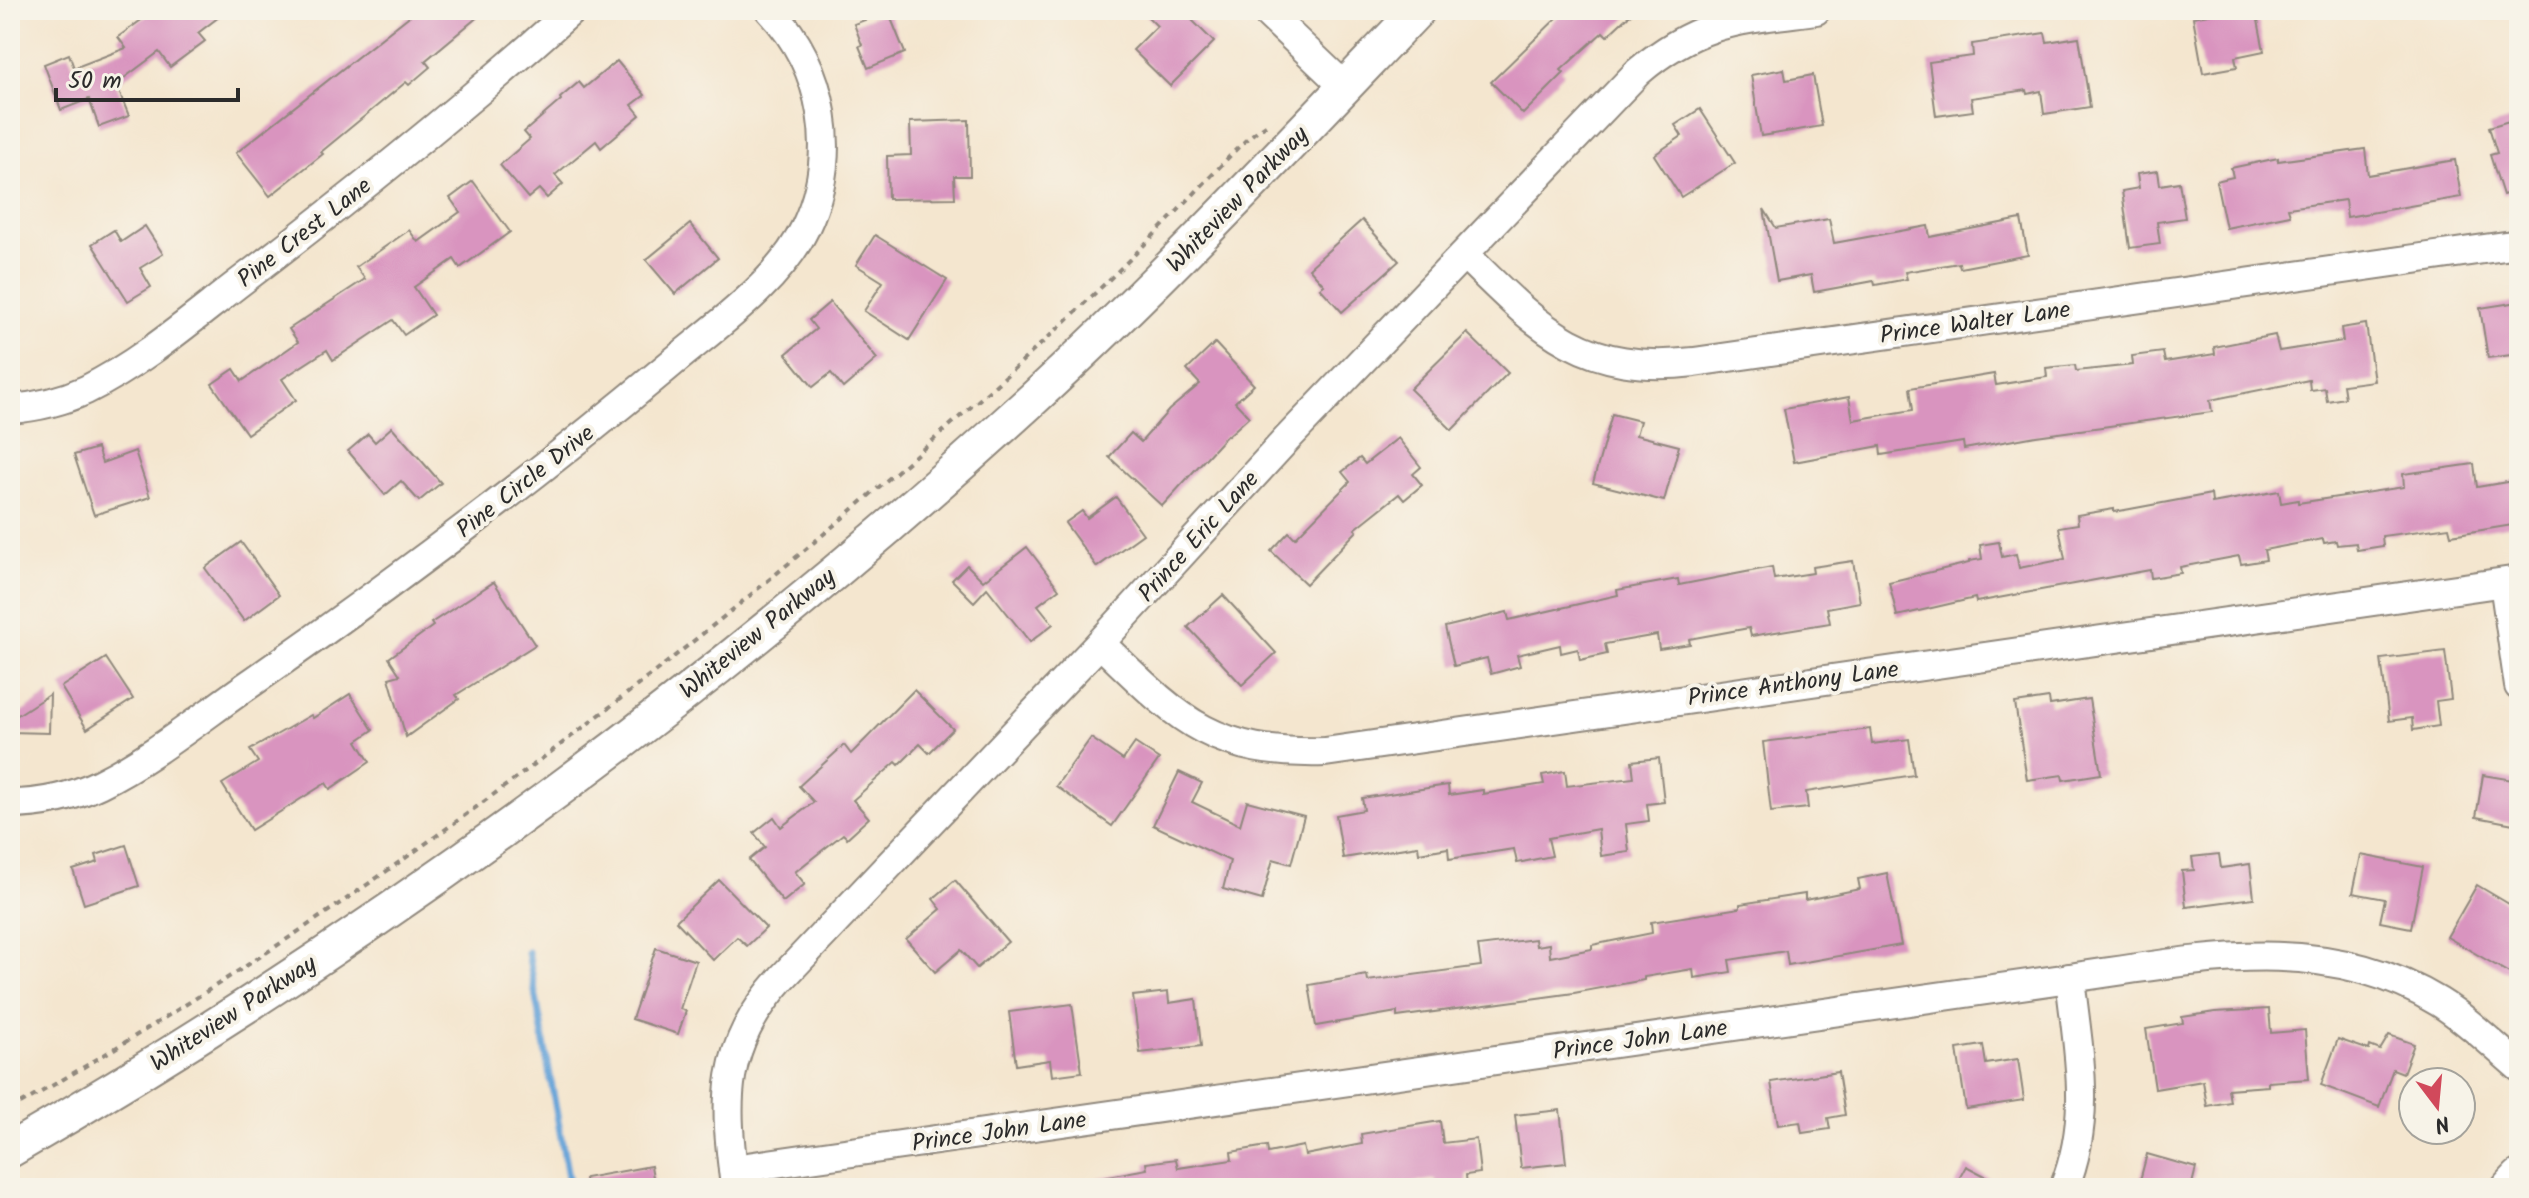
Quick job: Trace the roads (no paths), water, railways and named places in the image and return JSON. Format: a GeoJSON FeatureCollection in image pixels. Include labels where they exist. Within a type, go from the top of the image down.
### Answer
{"type":"FeatureCollection","features":[{"type":"Feature","properties":{"kind":"street","name":"Pine Crest Lane"},"geometry":{"type":"LineString","coordinates":[[10,409],[40,405],[73,395],[144,354],[392,163],[572,10]]}},
{"type":"Feature","properties":{"kind":"street","name":"Pine Circle Drive"},"geometry":{"type":"LineString","coordinates":[[10,804],[62,798],[99,784],[139,761],[456,535],[687,350],[778,269],[804,231],[816,201],[823,170],[824,141],[821,109],[807,63],[793,38],[770,10]]}},
{"type":"Feature","properties":{"kind":"street"},"geometry":{"type":"LineString","coordinates":[[1264,10],[1345,87]]}},
{"type":"Feature","properties":{"kind":"street","name":"Whiteview Parkway"},"geometry":{"type":"LineString","coordinates":[[10,1150],[169,1055],[319,958],[450,868],[685,692],[918,500],[1031,401],[1224,214],[1418,10]]}},
{"type":"Feature","properties":{"kind":"street","name":"Prince Eric Lane"},"geometry":{"type":"LineString","coordinates":[[734,1179],[727,1111],[730,1079],[740,1043],[760,1004],[1287,439],[1465,255],[1619,89],[1669,47],[1691,34],[1724,24],[1816,10]]}},
{"type":"Feature","properties":{"kind":"street","name":"Prince Walter Lane"},"geometry":{"type":"LineString","coordinates":[[1465,255],[1516,305],[1574,347],[1615,361],[1671,365],[2519,244]]}},
{"type":"Feature","properties":{"kind":"street"},"geometry":{"type":"LineString","coordinates":[[2511,582],[2519,686]]}},
{"type":"Feature","properties":{"kind":"street","name":"Prince Anthony Lane"},"geometry":{"type":"LineString","coordinates":[[1100,643],[1160,701],[1201,730],[1256,748],[1325,752],[2511,582]]}},
{"type":"Feature","properties":{"kind":"street","name":"Prince John Lane"},"geometry":{"type":"LineString","coordinates":[[734,1179],[2070,978],[2228,957],[2275,955],[2318,959],[2377,974],[2418,990],[2457,1014],[2519,1067]]}},
{"type":"Feature","properties":{"kind":"street"},"geometry":{"type":"LineString","coordinates":[[2064,1188],[2078,1147],[2082,1106],[2070,978]]}},
{"type":"Feature","properties":{"kind":"street"},"geometry":{"type":"LineString","coordinates":[[2509,1188],[2519,1177]]}},
{"type":"Feature","properties":{"kind":"waterway"},"geometry":{"type":"LineString","coordinates":[[528,952],[570,1188]]}}]}
